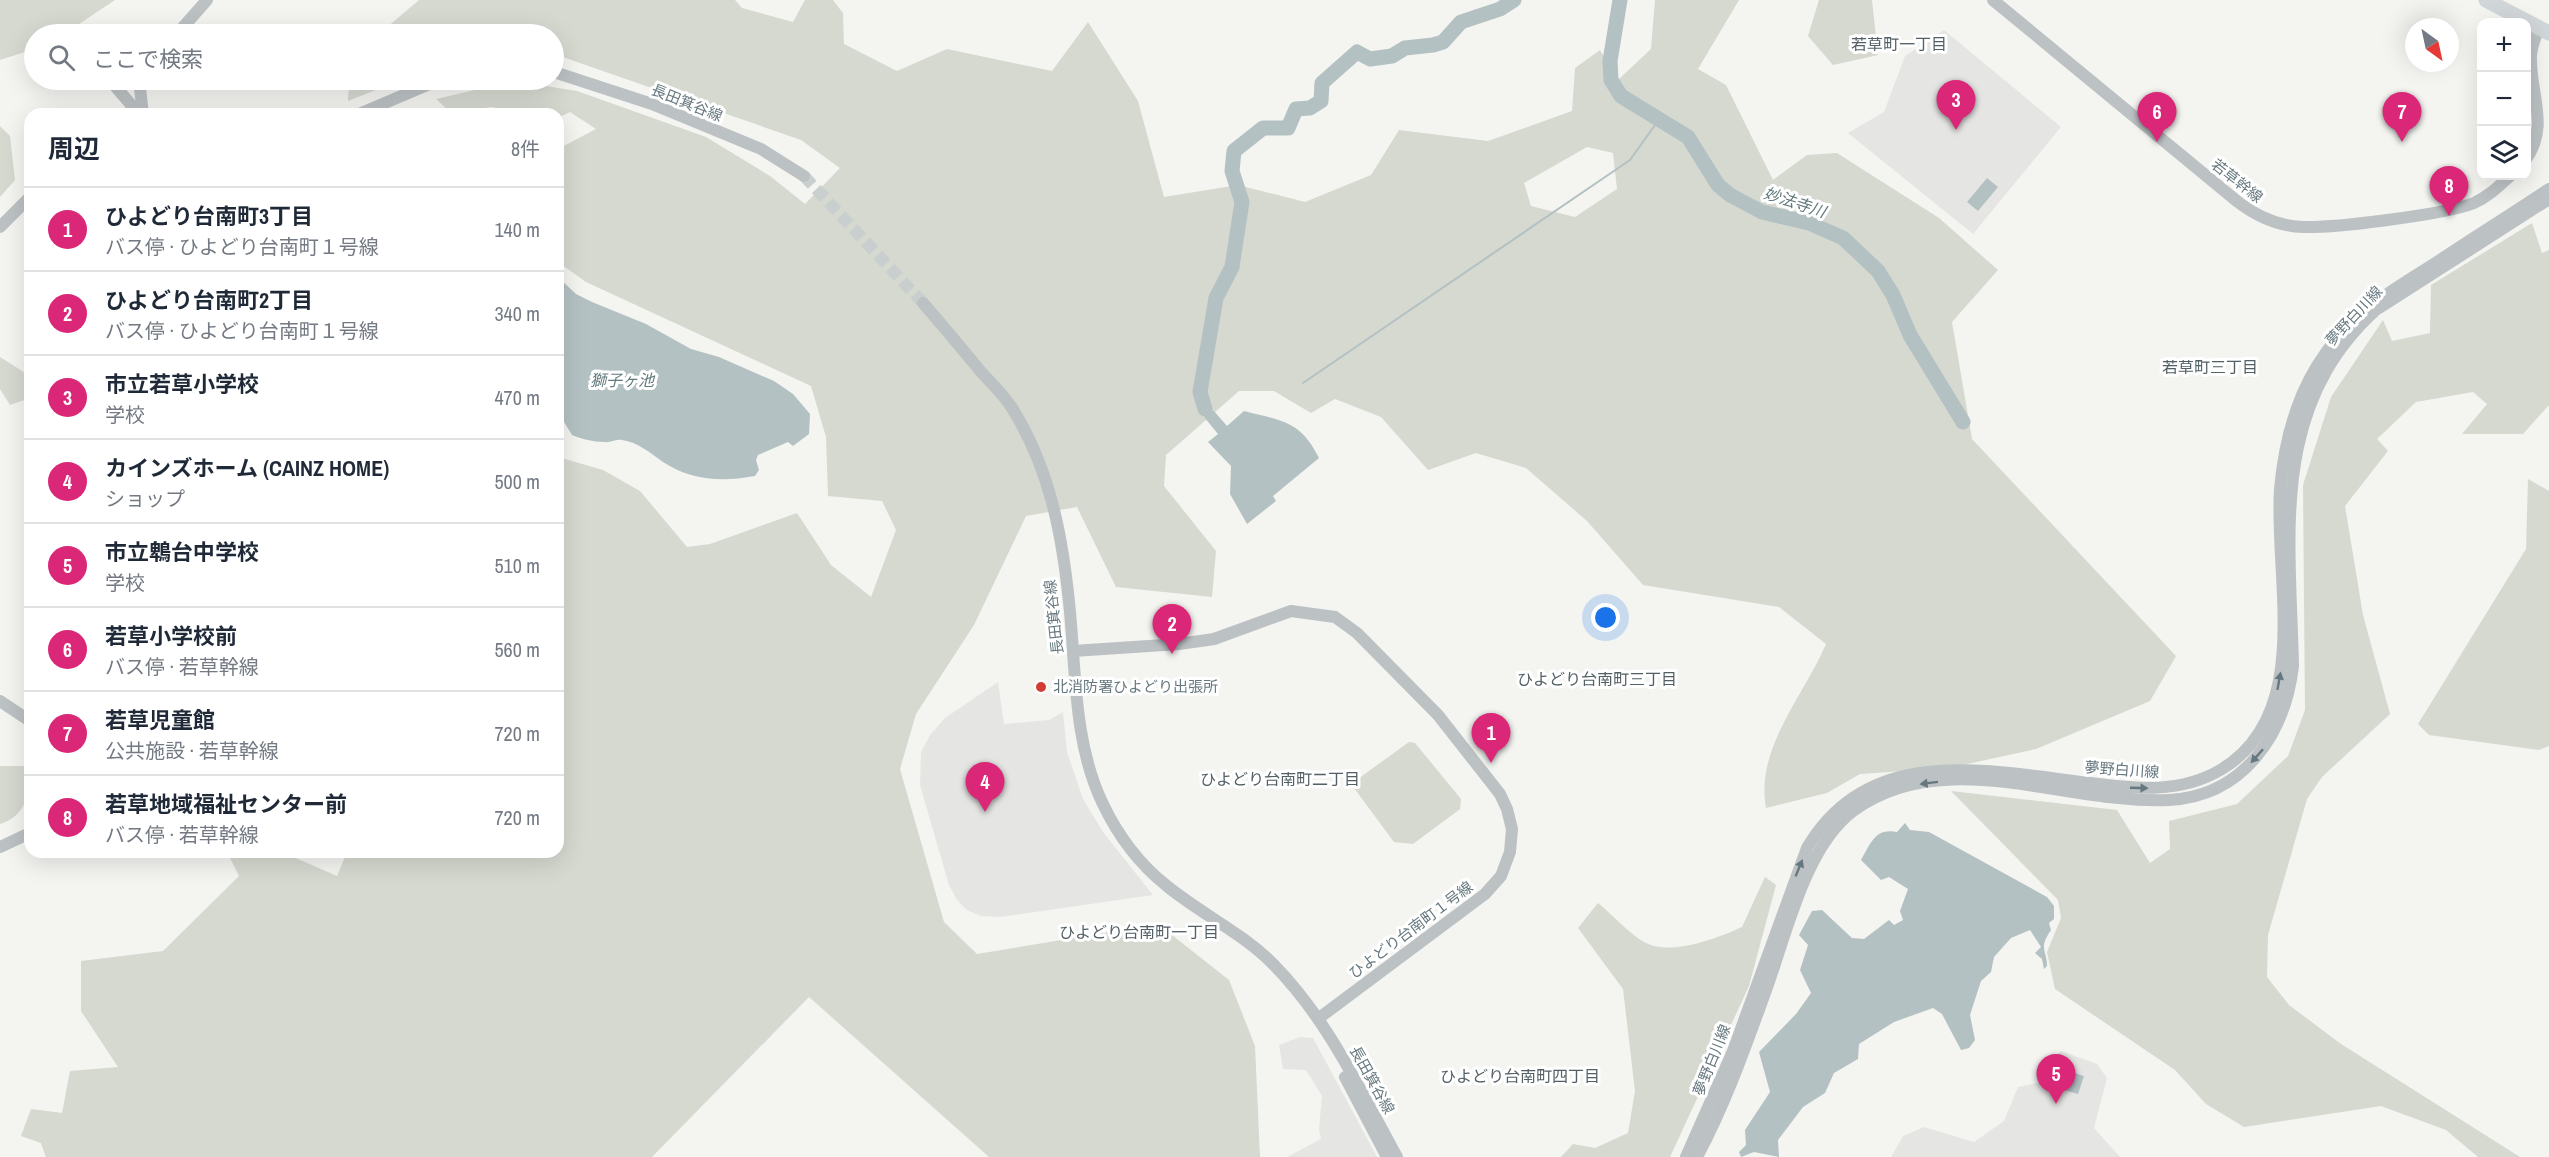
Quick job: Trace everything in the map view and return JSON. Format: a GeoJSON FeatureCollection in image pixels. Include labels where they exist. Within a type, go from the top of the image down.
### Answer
{"type":"FeatureCollection","features":[{"type":"Feature","properties":{"kind":"main road"},"geometry":{"type":"LineString","coordinates":[[2486,0],[2544,30]]}},
{"type":"Feature","properties":{"kind":"street"},"geometry":{"type":"LineString","coordinates":[[186,24],[207,0]]}},
{"type":"Feature","properties":{"kind":"street","name":"若草幹線"},"geometry":{"type":"LineString","coordinates":[[1993,0],[2238,202],[2257,215],[2277,223],[2321,227],[2463,207],[2489,194],[2505,180]]}},
{"type":"Feature","properties":{"kind":"street"},"geometry":{"type":"LineString","coordinates":[[2531,151],[2537,142],[2542,120],[2530,60],[2544,30]]}},
{"type":"Feature","properties":{"kind":"street","name":"長田箕谷線"},"geometry":{"type":"LineString","coordinates":[[564,75],[652,104],[761,149],[804,176]]}},
{"type":"Feature","properties":{"kind":"street"},"geometry":{"type":"LineString","coordinates":[[119,90],[135,108]]}},
{"type":"Feature","properties":{"kind":"street"},"geometry":{"type":"LineString","coordinates":[[140,90],[141,108]]}},
{"type":"Feature","properties":{"kind":"street"},"geometry":{"type":"LineString","coordinates":[[373,108],[415,90]]}},
{"type":"Feature","properties":{"kind":"street"},"geometry":{"type":"LineString","coordinates":[[2370,309],[2392,282],[2549,180]]}},
{"type":"Feature","properties":{"kind":"street","name":"夢野白川線"},"geometry":{"type":"LineString","coordinates":[[1686,1157],[1733,1051],[1807,848],[1825,821],[1851,797],[1869,786],[1896,777],[1961,770],[2123,787],[2168,788],[2197,782],[2216,773],[2251,745],[2271,712],[2281,676],[2280,493],[2288,435],[2302,397],[2316,369],[2337,338],[2370,309],[2420,273],[2549,189]]}},
{"type":"Feature","properties":{"kind":"street"},"geometry":{"type":"LineString","coordinates":[[2370,309],[2549,199]]}},
{"type":"Feature","properties":{"kind":"street"},"geometry":{"type":"LineString","coordinates":[[0,227],[24,203]]}},
{"type":"Feature","properties":{"kind":"street","name":"長田箕谷線"},"geometry":{"type":"LineString","coordinates":[[923,303],[1011,406],[1038,457],[1049,486],[1069,600],[1086,757],[1102,802],[1131,850],[1166,885],[1272,963],[1319,1018],[1397,1157]]}},
{"type":"Feature","properties":{"kind":"street","name":"夢野白川線"},"geometry":{"type":"LineString","coordinates":[[1697,1157],[1743,1051],[1809,871],[1828,838],[1851,813],[1875,798],[1895,790],[1919,784],[1960,780],[2172,800],[2191,796],[2221,784],[2247,766],[2261,752],[2278,726],[2290,689],[2293,666],[2290,494],[2300,430],[2314,394],[2327,370],[2370,309]]}},
{"type":"Feature","properties":{"kind":"street","name":"ひよどり台南町１号線"},"geometry":{"type":"LineString","coordinates":[[1073,651],[1179,644],[1214,639],[1291,611],[1335,617],[1357,633],[1438,715],[1500,794],[1508,809],[1512,829],[1510,852],[1501,876],[1485,894],[1319,1018]]}},
{"type":"Feature","properties":{"kind":"street"},"geometry":{"type":"LineString","coordinates":[[0,701],[24,717]]}},
{"type":"Feature","properties":{"kind":"street"},"geometry":{"type":"LineString","coordinates":[[0,847],[24,836]]}},
{"type":"Feature","properties":{"kind":"street","name":"長田箕谷線"},"geometry":{"type":"LineString","coordinates":[[1319,1018],[1356,1102],[1386,1157]]}},
{"type":"Feature","properties":{"kind":"shaded area"},"geometry":{"type":"Polygon","coordinates":[[[0,0],[115,0],[79,24],[24,24],[24,52],[0,60],[0,0]]]}},
{"type":"Feature","properties":{"kind":"shaded area"},"geometry":{"type":"Polygon","coordinates":[[[419,0],[735,0],[742,8],[793,22],[805,0],[833,0],[843,13],[844,44],[897,71],[947,49],[1052,71],[1088,22],[1138,101],[1164,197],[1238,185],[1305,202],[1371,175],[1399,130],[1488,141],[1572,111],[1575,68],[1600,50],[1618,80],[1651,49],[1655,0],[1739,0],[1698,69],[1726,85],[1773,180],[1807,155],[1837,153],[1939,218],[1998,270],[1952,322],[1972,439],[2176,656],[2150,701],[2036,749],[1949,768],[1860,774],[1827,793],[1766,808],[1765,786],[1774,743],[1826,644],[1779,607],[1643,585],[1587,521],[1526,468],[1476,453],[1428,470],[1381,417],[1335,399],[1311,413],[1274,391],[1239,391],[1166,455],[1164,486],[1216,551],[1212,597],[1116,587],[1077,507],[1026,516],[974,625],[916,714],[900,769],[944,922],[977,954],[1158,924],[1229,980],[1255,1046],[1260,1157],[989,1157],[809,997],[652,1157],[46,1157],[41,1143],[21,1136],[31,1109],[62,1113],[70,1071],[118,1067],[81,1011],[81,961],[163,951],[239,876],[230,858],[296,858],[337,876],[344,858],[564,858],[564,459],[603,470],[640,491],[687,547],[710,544],[797,513],[831,565],[871,597],[896,530],[882,501],[828,496],[826,437],[811,386],[586,282],[564,266],[564,146],[596,129],[570,112],[564,115],[564,108],[446,108],[436,99],[474,90],[564,89],[577,91],[706,137],[770,176],[805,204],[840,168],[801,140],[564,57],[564,24],[391,24],[419,0]],[[1587,147],[1524,183],[1531,206],[1575,217],[1617,189],[1613,153],[1587,147]]]}},
{"type":"Feature","properties":{"kind":"shaded area"},"geometry":{"type":"Polygon","coordinates":[[[1819,0],[1872,0],[1878,55],[1833,65],[1808,36],[1819,0]]]}},
{"type":"Feature","properties":{"kind":"shaded area"},"geometry":{"type":"Polygon","coordinates":[[[1944,30],[2061,127],[1973,234],[1848,133],[1884,112],[1905,56],[1944,30]]]}},
{"type":"Feature","properties":{"kind":"shaded area"},"geometry":{"type":"Polygon","coordinates":[[[349,90],[376,90],[348,101],[349,90]]]}},
{"type":"Feature","properties":{"kind":"shaded area"},"geometry":{"type":"Polygon","coordinates":[[[0,126],[10,136],[15,180],[0,197],[0,126]]]}},
{"type":"Feature","properties":{"kind":"shaded area"},"geometry":{"type":"Polygon","coordinates":[[[2532,223],[2542,253],[2549,250],[2549,405],[2523,434],[2462,434],[2487,404],[2473,392],[2416,402],[2377,439],[2388,451],[2345,506],[2363,615],[2390,714],[2322,777],[2307,799],[2268,935],[2267,977],[2289,1005],[2341,1044],[2520,1157],[2478,1157],[2446,1130],[2381,1106],[2244,1127],[2206,1104],[2175,1070],[2055,989],[2047,952],[2061,918],[2058,900],[1951,791],[2117,810],[2150,863],[2170,849],[2169,821],[2237,804],[2288,756],[2305,710],[2303,485],[2331,397],[2383,320],[2392,341],[2430,333],[2431,285],[2532,223]]]}},
{"type":"Feature","properties":{"kind":"shaded area"},"geometry":{"type":"Polygon","coordinates":[[[0,357],[24,372],[24,400],[10,405],[0,389],[0,357]]]}},
{"type":"Feature","properties":{"kind":"shaded area"},"geometry":{"type":"Polygon","coordinates":[[[2528,479],[2549,491],[2549,746],[2539,750],[2429,735],[2418,724],[2526,549],[2528,479]]]}},
{"type":"Feature","properties":{"kind":"shaded area"},"geometry":{"type":"Polygon","coordinates":[[[998,682],[1004,724],[1049,720],[1063,712],[1067,752],[1083,799],[1103,832],[1153,895],[1000,917],[981,916],[967,910],[957,900],[949,885],[920,785],[921,752],[930,735],[945,718],[998,682]]]}},
{"type":"Feature","properties":{"kind":"shaded area"},"geometry":{"type":"Polygon","coordinates":[[[1409,742],[1415,743],[1461,799],[1460,809],[1413,844],[1394,842],[1351,784],[1409,742]]]}},
{"type":"Feature","properties":{"kind":"shaded area"},"geometry":{"type":"Polygon","coordinates":[[[0,766],[24,766],[24,804],[16,815],[0,824],[0,766]]]}},
{"type":"Feature","properties":{"kind":"shaded area"},"geometry":{"type":"Polygon","coordinates":[[[1765,877],[1776,885],[1749,986],[1670,1157],[1561,1157],[1573,1144],[1595,1148],[1628,1133],[1635,1091],[1623,989],[1578,928],[1598,903],[1644,942],[1667,948],[1694,944],[1742,927],[1765,877]]]}},
{"type":"Feature","properties":{"kind":"shaded area"},"geometry":{"type":"Polygon","coordinates":[[[1300,1037],[1313,1038],[1377,1157],[1287,1157],[1321,1139],[1319,1129],[1322,1096],[1306,1070],[1283,1069],[1279,1045],[1300,1037]]]}},
{"type":"Feature","properties":{"kind":"shaded area"},"geometry":{"type":"Polygon","coordinates":[[[2061,1051],[2097,1064],[2107,1078],[2094,1128],[2120,1157],[1891,1157],[1903,1136],[1924,1127],[1974,1142],[2004,1121],[2018,1087],[2042,1082],[2049,1062],[2061,1051]]]}},
{"type":"Feature","properties":{"kind":"water"},"geometry":{"type":"Polygon","coordinates":[[[1987,178],[1998,187],[1978,211],[1967,202],[1987,178]]]}},
{"type":"Feature","properties":{"kind":"water","name":"獅子ヶ池"},"geometry":{"type":"Polygon","coordinates":[[[564,283],[576,294],[646,324],[691,349],[719,357],[774,381],[793,394],[810,414],[809,434],[793,446],[788,442],[758,455],[756,460],[759,470],[755,476],[731,479],[708,478],[685,473],[663,462],[639,445],[628,441],[596,441],[572,435],[564,422],[564,283]]]}},
{"type":"Feature","properties":{"kind":"water"},"geometry":{"type":"Polygon","coordinates":[[[1207,408],[1214,411],[1227,426],[1244,411],[1289,424],[1305,436],[1319,458],[1273,496],[1276,501],[1247,524],[1230,494],[1231,466],[1208,442],[1218,434],[1205,418],[1204,410],[1207,408]]]}},
{"type":"Feature","properties":{"kind":"water"},"geometry":{"type":"Polygon","coordinates":[[[1905,823],[1910,830],[1929,832],[2047,897],[2054,906],[2054,919],[2049,923],[2051,930],[2044,946],[2047,966],[2044,969],[2042,959],[2035,953],[2041,947],[2030,930],[2011,938],[1994,957],[1991,972],[1981,981],[1970,1015],[1975,1040],[1969,1048],[1961,1050],[1942,1014],[1933,1008],[1894,1022],[1859,1044],[1858,1059],[1834,1073],[1825,1093],[1803,1107],[1778,1140],[1779,1157],[1754,1152],[1741,1157],[1739,1152],[1746,1145],[1745,1130],[1770,1092],[1759,1052],[1796,1014],[1811,993],[1800,970],[1808,945],[1799,935],[1812,911],[1822,910],[1852,938],[1864,939],[1889,920],[1894,925],[1903,920],[1900,911],[1908,889],[1889,877],[1881,880],[1861,860],[1874,838],[1883,832],[1897,832],[1905,823]]]}},
{"type":"Feature","properties":{"kind":"water"},"geometry":{"type":"Polygon","coordinates":[[[2051,1066],[2084,1076],[2078,1094],[2045,1084],[2051,1066]]]}},
{"type":"Feature","properties":{"kind":"waterway"},"geometry":{"type":"LineString","coordinates":[[1205,409],[1200,392],[1216,298],[1232,267],[1242,202],[1232,171],[1234,151],[1263,128],[1288,128],[1296,109],[1310,108],[1321,101],[1322,83],[1357,52],[1370,59],[1392,56],[1405,48],[1443,42],[1461,22],[1500,9],[1514,0]]}},
{"type":"Feature","properties":{"kind":"waterway","name":"妙法寺川"},"geometry":{"type":"LineString","coordinates":[[1620,0],[1610,61],[1611,80],[1621,96],[1688,137],[1718,185],[1730,195],[1762,212],[1809,223],[1843,238],[1878,271],[1893,295],[1910,335],[1963,422]]}},
{"type":"Feature","properties":{"kind":"waterway"},"geometry":{"type":"LineString","coordinates":[[1303,383],[1630,160],[1660,118]]}},
{"type":"Feature","properties":{"kind":"tunnel"},"geometry":{"type":"LineString","coordinates":[[804,176],[923,303]]}},
{"type":"Feature","properties":{"kind":"place","name":"市立若草小学校"},"geometry":{"type":"Point","coordinates":[1956,130]}},
{"type":"Feature","properties":{"kind":"place","name":"若草小学校前"},"geometry":{"type":"Point","coordinates":[2157,142]}},
{"type":"Feature","properties":{"kind":"place","name":"若草児童館"},"geometry":{"type":"Point","coordinates":[2402,142]}},
{"type":"Feature","properties":{"kind":"place","name":"若草地域福祉センター前"},"geometry":{"type":"Point","coordinates":[2449,216]}},
{"type":"Feature","properties":{"kind":"place","name":"ひよどり台南町2丁目"},"geometry":{"type":"Point","coordinates":[1172,654]}},
{"type":"Feature","properties":{"kind":"place","name":"北消防署ひよどり出張所"},"geometry":{"type":"Point","coordinates":[1041,687]}},
{"type":"Feature","properties":{"kind":"place","name":"ひよどり台南町3丁目"},"geometry":{"type":"Point","coordinates":[1491,763]}},
{"type":"Feature","properties":{"kind":"place","name":"カインズホーム (CAINZ HOME)"},"geometry":{"type":"Point","coordinates":[985,812]}},
{"type":"Feature","properties":{"kind":"place","name":"市立鵯台中学校"},"geometry":{"type":"Point","coordinates":[2056,1104]}},
{"type":"Feature","properties":{"kind":"district","name":"若草町一丁目"},"geometry":{"type":"Point","coordinates":[1899,44]}},
{"type":"Feature","properties":{"kind":"district","name":"若草町三丁目"},"geometry":{"type":"Point","coordinates":[2210,367]}},
{"type":"Feature","properties":{"kind":"district","name":"ひよどり台南町三丁目"},"geometry":{"type":"Point","coordinates":[1597,679]}},
{"type":"Feature","properties":{"kind":"district","name":"ひよどり台南町二丁目"},"geometry":{"type":"Point","coordinates":[1280,779]}},
{"type":"Feature","properties":{"kind":"district","name":"ひよどり台南町一丁目"},"geometry":{"type":"Point","coordinates":[1139,932]}},
{"type":"Feature","properties":{"kind":"district","name":"ひよどり台南町四丁目"},"geometry":{"type":"Point","coordinates":[1520,1076]}}]}
